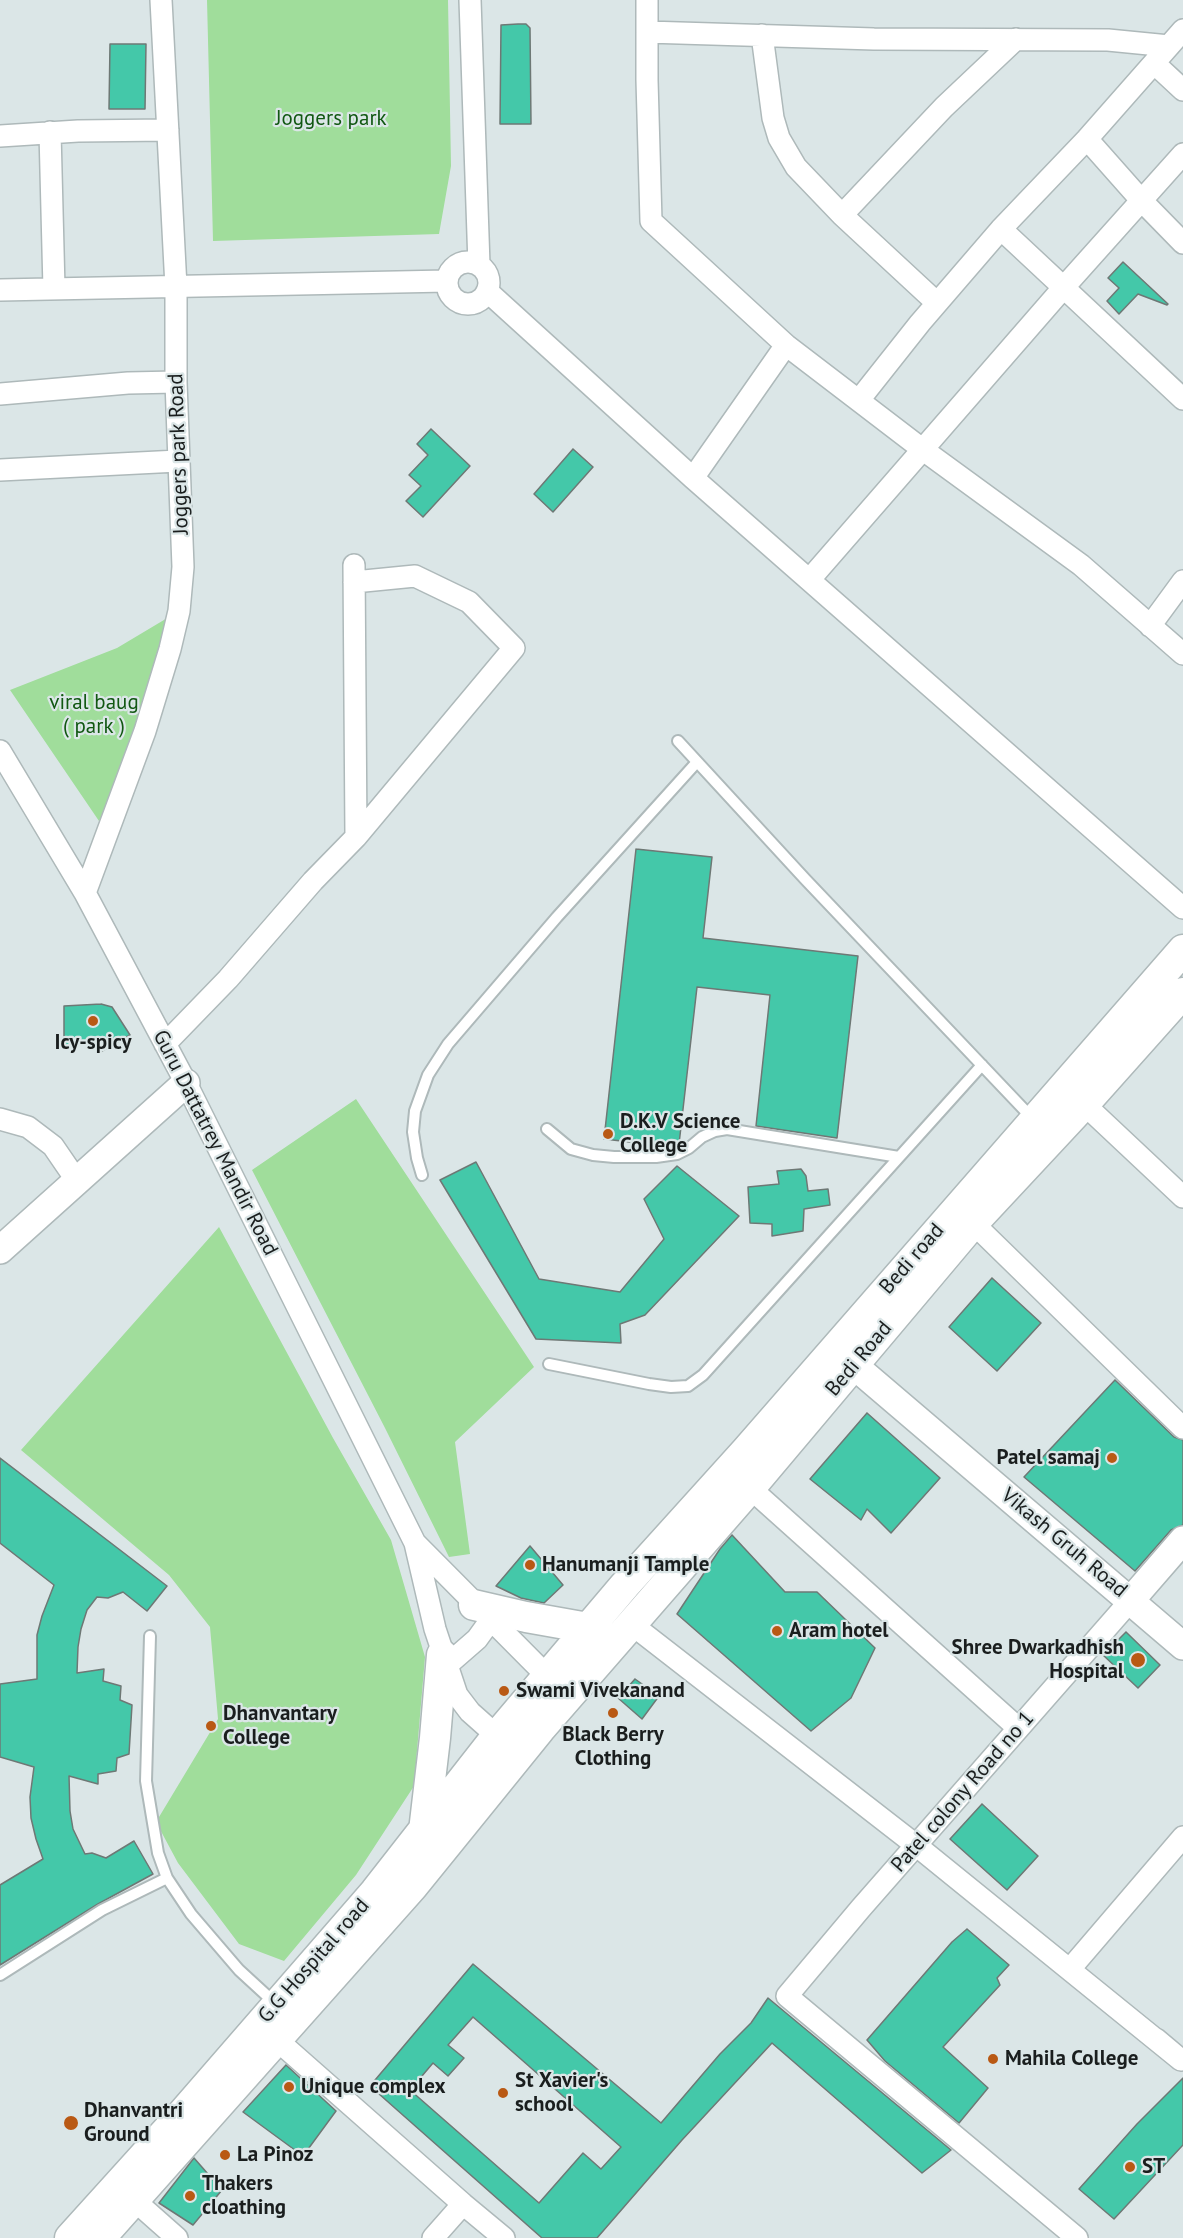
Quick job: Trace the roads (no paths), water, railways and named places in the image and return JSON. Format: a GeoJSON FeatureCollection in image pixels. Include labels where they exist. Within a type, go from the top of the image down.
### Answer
{"type":"FeatureCollection","features":[{"type":"Feature","properties":{"kind":"main road","name":"Bedi road"},"geometry":{"type":"LineString","coordinates":[[547,1677],[677,1525],[746,1451],[844,1357],[1035,1120],[1183,950]]}},
{"type":"Feature","properties":{"kind":"main road","name":"Bedi Road"},"geometry":{"type":"LineString","coordinates":[[540,1729],[750,1488],[844,1357],[1084,1104],[1183,993]]}},
{"type":"Feature","properties":{"kind":"main road"},"geometry":{"type":"LineString","coordinates":[[482,1613],[588,1628]]}},
{"type":"Feature","properties":{"kind":"main road"},"geometry":{"type":"LineString","coordinates":[[424,1831],[444,1660]]}},
{"type":"Feature","properties":{"kind":"main road","name":"G.G Hospital road"},"geometry":{"type":"LineString","coordinates":[[100,2238],[412,1887],[508,1746],[547,1677]]}},
{"type":"Feature","properties":{"kind":"main road","name":"G.G Hospital road"},"geometry":{"type":"LineString","coordinates":[[70,2238],[183,2113],[375,1892],[424,1831],[508,1746],[540,1729]]}},
{"type":"Feature","properties":{"kind":"street","name":"Joggers park Road"},"geometry":{"type":"LineString","coordinates":[[85,892],[145,730],[179,611],[183,567],[176,381],[176,287],[161,0]]}},
{"type":"Feature","properties":{"kind":"street"},"geometry":{"type":"LineString","coordinates":[[470,0],[479,266]]}},
{"type":"Feature","properties":{"kind":"street"},"geometry":{"type":"LineString","coordinates":[[647,0],[651,221],[786,345],[922,449],[1082,565],[1183,654]]}},
{"type":"Feature","properties":{"kind":"street"},"geometry":{"type":"LineString","coordinates":[[859,400],[1001,228],[1087,140],[1183,30]]}},
{"type":"Feature","properties":{"kind":"street"},"geometry":{"type":"LineString","coordinates":[[647,32],[874,39],[1108,40],[1169,46]]}},
{"type":"Feature","properties":{"kind":"street"},"geometry":{"type":"LineString","coordinates":[[762,35],[773,118],[779,138],[796,167],[842,215],[937,303]]}},
{"type":"Feature","properties":{"kind":"street"},"geometry":{"type":"LineString","coordinates":[[842,215],[944,107],[1016,39]]}},
{"type":"Feature","properties":{"kind":"street"},"geometry":{"type":"LineString","coordinates":[[1155,64],[1183,90]]}},
{"type":"Feature","properties":{"kind":"street"},"geometry":{"type":"LineString","coordinates":[[0,136],[50,132],[168,130]]}},
{"type":"Feature","properties":{"kind":"street"},"geometry":{"type":"LineString","coordinates":[[50,132],[54,289]]}},
{"type":"Feature","properties":{"kind":"street"},"geometry":{"type":"LineString","coordinates":[[1087,140],[1183,243]]}},
{"type":"Feature","properties":{"kind":"street"},"geometry":{"type":"LineString","coordinates":[[810,579],[1183,154]]}},
{"type":"Feature","properties":{"kind":"street"},"geometry":{"type":"LineString","coordinates":[[1001,228],[1183,399]]}},
{"type":"Feature","properties":{"kind":"street"},"geometry":{"type":"LineString","coordinates":[[472,262],[479,266],[488,277],[487,291],[479,302],[466,304],[453,299],[449,294],[447,281],[449,274],[458,264],[472,262]]}},
{"type":"Feature","properties":{"kind":"street"},"geometry":{"type":"LineString","coordinates":[[0,290],[447,281]]}},
{"type":"Feature","properties":{"kind":"street"},"geometry":{"type":"LineString","coordinates":[[487,291],[693,478],[1183,908]]}},
{"type":"Feature","properties":{"kind":"street"},"geometry":{"type":"LineString","coordinates":[[693,478],[786,345]]}},
{"type":"Feature","properties":{"kind":"street"},"geometry":{"type":"LineString","coordinates":[[0,394],[176,381]]}},
{"type":"Feature","properties":{"kind":"street"},"geometry":{"type":"LineString","coordinates":[[0,470],[178,461]]}},
{"type":"Feature","properties":{"kind":"street"},"geometry":{"type":"LineString","coordinates":[[165,1044],[228,980],[313,881],[356,837],[514,648],[469,602],[415,576],[354,574],[356,837]]}},
{"type":"Feature","properties":{"kind":"street"},"geometry":{"type":"LineString","coordinates":[[1150,626],[1183,581]]}},
{"type":"Feature","properties":{"kind":"street","name":"Guru Dattatrey Mandir Road"},"geometry":{"type":"LineString","coordinates":[[0,752],[85,892],[186,1083],[415,1543],[426,1596],[444,1660],[457,1695],[470,1712],[508,1746]]}},
{"type":"Feature","properties":{"kind":"street"},"geometry":{"type":"LineString","coordinates":[[0,1250],[186,1083]]}},
{"type":"Feature","properties":{"kind":"street"},"geometry":{"type":"LineString","coordinates":[[1084,1104],[1183,1197]]}},
{"type":"Feature","properties":{"kind":"street"},"geometry":{"type":"LineString","coordinates":[[0,1119],[28,1127],[53,1146],[77,1181]]}},
{"type":"Feature","properties":{"kind":"street"},"geometry":{"type":"LineString","coordinates":[[973,1223],[1183,1428]]}},
{"type":"Feature","properties":{"kind":"street","name":"Vikash Gruh Road"},"geometry":{"type":"LineString","coordinates":[[844,1357],[1183,1646]]}},
{"type":"Feature","properties":{"kind":"street"},"geometry":{"type":"LineString","coordinates":[[750,1488],[1018,1728]]}},
{"type":"Feature","properties":{"kind":"street","name":"Patel colony Road no 1"},"geometry":{"type":"LineString","coordinates":[[1077,2238],[787,1996],[861,1908],[1183,1540]]}},
{"type":"Feature","properties":{"kind":"street","name":"Guru Dattatrey Mandir Road"},"geometry":{"type":"LineString","coordinates":[[415,1543],[482,1613],[569,1697]]}},
{"type":"Feature","properties":{"kind":"street"},"geometry":{"type":"LineString","coordinates":[[444,1660],[477,1639],[482,1613]]}},
{"type":"Feature","properties":{"kind":"street"},"geometry":{"type":"LineString","coordinates":[[630,1623],[917,1846],[1156,2039]]}},
{"type":"Feature","properties":{"kind":"street"},"geometry":{"type":"LineString","coordinates":[[1070,1969],[1183,1837]]}},
{"type":"Feature","properties":{"kind":"street"},"geometry":{"type":"LineString","coordinates":[[277,2040],[501,2237]]}},
{"type":"Feature","properties":{"kind":"street"},"geometry":{"type":"LineString","coordinates":[[134,2200],[177,2238]]}},
{"type":"Feature","properties":{"kind":"street"},"geometry":{"type":"LineString","coordinates":[[433,2238],[463,2204]]}},
{"type":"Feature","properties":{"kind":"lane"},"geometry":{"type":"LineString","coordinates":[[678,741],[805,879],[1035,1120]]}},
{"type":"Feature","properties":{"kind":"lane"},"geometry":{"type":"LineString","coordinates":[[422,1175],[413,1132],[416,1111],[428,1076],[448,1044],[557,917],[697,762]]}},
{"type":"Feature","properties":{"kind":"lane"},"geometry":{"type":"LineString","coordinates":[[549,1364],[671,1387],[688,1386],[704,1375],[982,1065]]}},
{"type":"Feature","properties":{"kind":"lane"},"geometry":{"type":"LineString","coordinates":[[547,1129],[571,1149],[593,1155],[614,1157],[656,1157],[677,1154],[702,1137],[727,1129],[899,1157]]}},
{"type":"Feature","properties":{"kind":"lane"},"geometry":{"type":"LineString","coordinates":[[150,1636],[146,1781],[158,1853],[167,1878],[216,1945],[276,2004]]}},
{"type":"Feature","properties":{"kind":"lane"},"geometry":{"type":"LineString","coordinates":[[0,1975],[102,1910],[167,1878]]}},
{"type":"Feature","properties":{"kind":"place","name":"Icy-spicy"},"geometry":{"type":"Point","coordinates":[93,1021]}},
{"type":"Feature","properties":{"kind":"place","name":"D.K.V Science College"},"geometry":{"type":"Point","coordinates":[608,1134]}},
{"type":"Feature","properties":{"kind":"place","name":"Patel samaj"},"geometry":{"type":"Point","coordinates":[1112,1458]}},
{"type":"Feature","properties":{"kind":"place","name":"Hanumanji Tample"},"geometry":{"type":"Point","coordinates":[530,1565]}},
{"type":"Feature","properties":{"kind":"place","name":"Aram hotel"},"geometry":{"type":"Point","coordinates":[777,1631]}},
{"type":"Feature","properties":{"kind":"place","name":"Shree Dwarkadhish Hospital"},"geometry":{"type":"Point","coordinates":[1138,1660]}},
{"type":"Feature","properties":{"kind":"place","name":"Swami Vivekanand"},"geometry":{"type":"Point","coordinates":[504,1691]}},
{"type":"Feature","properties":{"kind":"place","name":"Black Berry Clothing"},"geometry":{"type":"Point","coordinates":[613,1713]}},
{"type":"Feature","properties":{"kind":"place","name":"Dhanvantary College"},"geometry":{"type":"Point","coordinates":[211,1726]}},
{"type":"Feature","properties":{"kind":"place","name":"Mahila College"},"geometry":{"type":"Point","coordinates":[993,2059]}},
{"type":"Feature","properties":{"kind":"place","name":"Unique complex"},"geometry":{"type":"Point","coordinates":[289,2087]}},
{"type":"Feature","properties":{"kind":"place","name":"St Xavier's school"},"geometry":{"type":"Point","coordinates":[503,2093]}},
{"type":"Feature","properties":{"kind":"place","name":"Dhanvantri Ground"},"geometry":{"type":"Point","coordinates":[71,2123]}},
{"type":"Feature","properties":{"kind":"place","name":"La Pinoz"},"geometry":{"type":"Point","coordinates":[225,2155]}},
{"type":"Feature","properties":{"kind":"place","name":"ST"},"geometry":{"type":"Point","coordinates":[1130,2167]}},
{"type":"Feature","properties":{"kind":"place","name":"Thakers cloathing"},"geometry":{"type":"Point","coordinates":[190,2196]}},
{"type":"Feature","properties":{"kind":"park label","name":"Joggers park"},"geometry":{"type":"Point","coordinates":[331,119]}},
{"type":"Feature","properties":{"kind":"park label","name":"viral baug ( park )"},"geometry":{"type":"Point","coordinates":[94,715]}}]}
